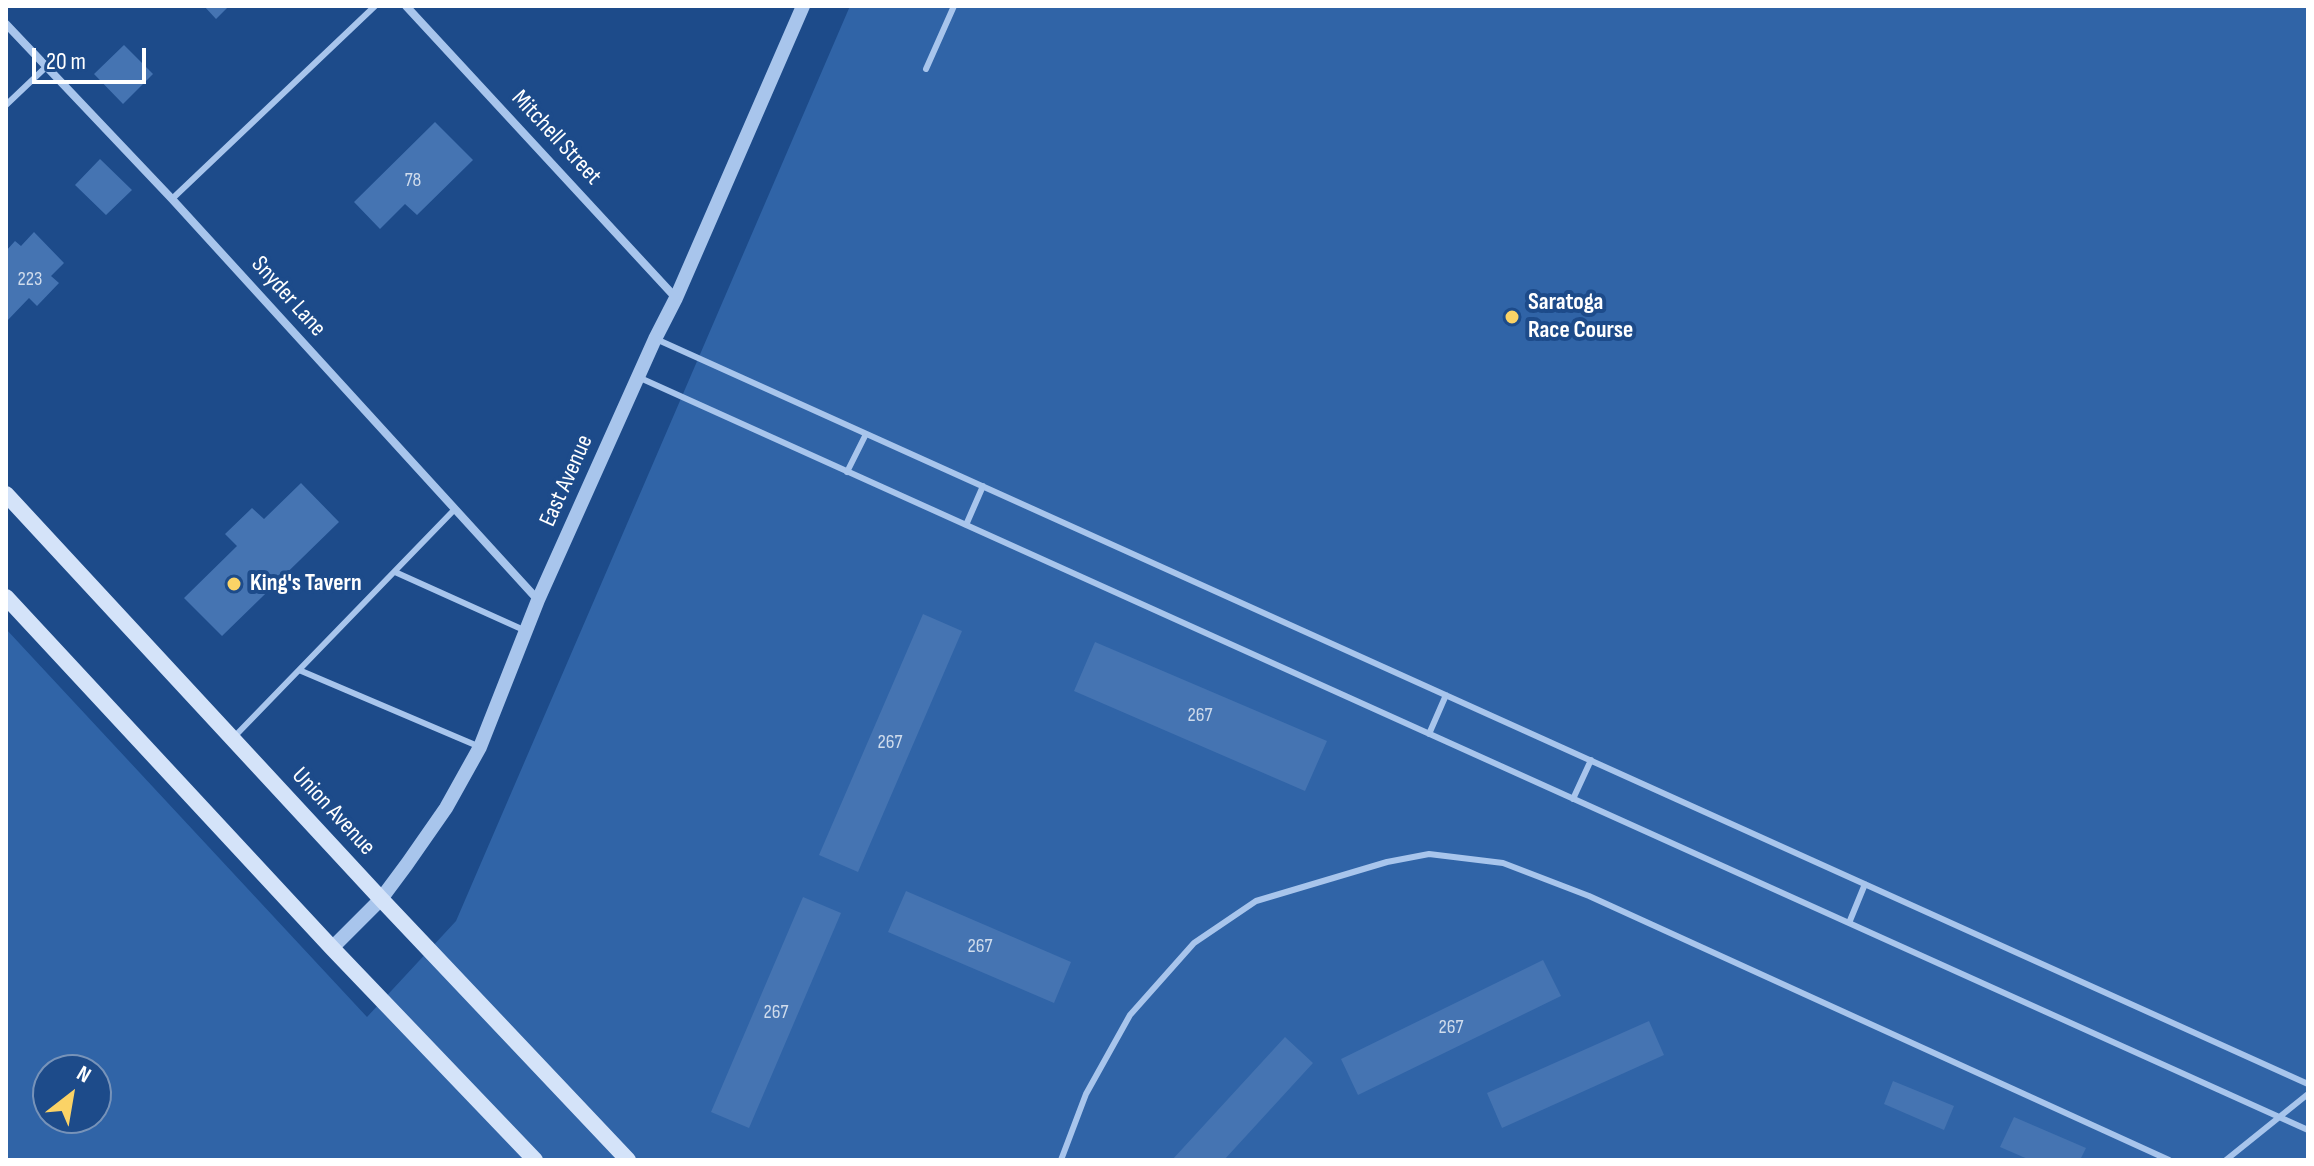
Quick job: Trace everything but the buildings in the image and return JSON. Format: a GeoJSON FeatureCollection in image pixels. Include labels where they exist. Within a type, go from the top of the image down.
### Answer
{"type":"FeatureCollection","features":[{"type":"Feature","properties":{"kind":"main road","name":"Union Avenue"},"geometry":{"type":"LineString","coordinates":[[6,494],[628,1160]]}},
{"type":"Feature","properties":{"kind":"main road"},"geometry":{"type":"LineString","coordinates":[[6,597],[332,948],[535,1160]]}},
{"type":"Feature","properties":{"kind":"street","name":"Mitchell Street"},"geometry":{"type":"LineString","coordinates":[[406,6],[676,298]]}},
{"type":"Feature","properties":{"kind":"street","name":"East Avenue"},"geometry":{"type":"LineString","coordinates":[[332,948],[381,899],[446,808],[480,747],[538,600],[676,298],[803,6]]}},
{"type":"Feature","properties":{"kind":"street","name":"Snyder Lane"},"geometry":{"type":"LineString","coordinates":[[6,24],[172,199],[538,600]]}},
{"type":"Feature","properties":{"kind":"lane"},"geometry":{"type":"LineString","coordinates":[[172,199],[375,6]]}},
{"type":"Feature","properties":{"kind":"lane"},"geometry":{"type":"LineString","coordinates":[[926,69],[954,6]]}},
{"type":"Feature","properties":{"kind":"lane"},"geometry":{"type":"LineString","coordinates":[[6,105],[47,66]]}},
{"type":"Feature","properties":{"kind":"lane"},"geometry":{"type":"LineString","coordinates":[[655,339],[2308,1084]]}},
{"type":"Feature","properties":{"kind":"lane"},"geometry":{"type":"LineString","coordinates":[[638,377],[2308,1130]]}},
{"type":"Feature","properties":{"kind":"lane"},"geometry":{"type":"LineString","coordinates":[[847,472],[866,434]]}},
{"type":"Feature","properties":{"kind":"lane"},"geometry":{"type":"LineString","coordinates":[[966,525],[983,486]]}},
{"type":"Feature","properties":{"kind":"lane"},"geometry":{"type":"LineString","coordinates":[[232,739],[454,510]]}},
{"type":"Feature","properties":{"kind":"lane"},"geometry":{"type":"LineString","coordinates":[[395,572],[526,631]]}},
{"type":"Feature","properties":{"kind":"lane"},"geometry":{"type":"LineString","coordinates":[[299,670],[480,747]]}},
{"type":"Feature","properties":{"kind":"lane"},"geometry":{"type":"LineString","coordinates":[[1429,734],[1446,695]]}},
{"type":"Feature","properties":{"kind":"lane"},"geometry":{"type":"LineString","coordinates":[[1573,799],[1591,760]]}},
{"type":"Feature","properties":{"kind":"lane"},"geometry":{"type":"LineString","coordinates":[[1061,1160],[1086,1094],[1130,1015],[1194,943],[1256,901],[1387,862],[1429,854],[1503,863],[1589,896],[2169,1160]]}},
{"type":"Feature","properties":{"kind":"lane"},"geometry":{"type":"LineString","coordinates":[[1849,923],[1865,884]]}},
{"type":"Feature","properties":{"kind":"lane"},"geometry":{"type":"LineString","coordinates":[[2226,1160],[2308,1094]]}},
{"type":"Feature","properties":{"kind":"shaded area","name":"Saratoga Race Course"},"geometry":{"type":"Polygon","coordinates":[[[850,6],[2308,6],[2308,1160],[6,1160],[6,629],[367,1017],[456,921],[850,6]]]}},
{"type":"Feature","properties":{"kind":"place","name":"Saratoga Race Course"},"geometry":{"type":"Point","coordinates":[1512,317]}},
{"type":"Feature","properties":{"kind":"place","name":"King's Tavern"},"geometry":{"type":"Point","coordinates":[234,584]}}]}
